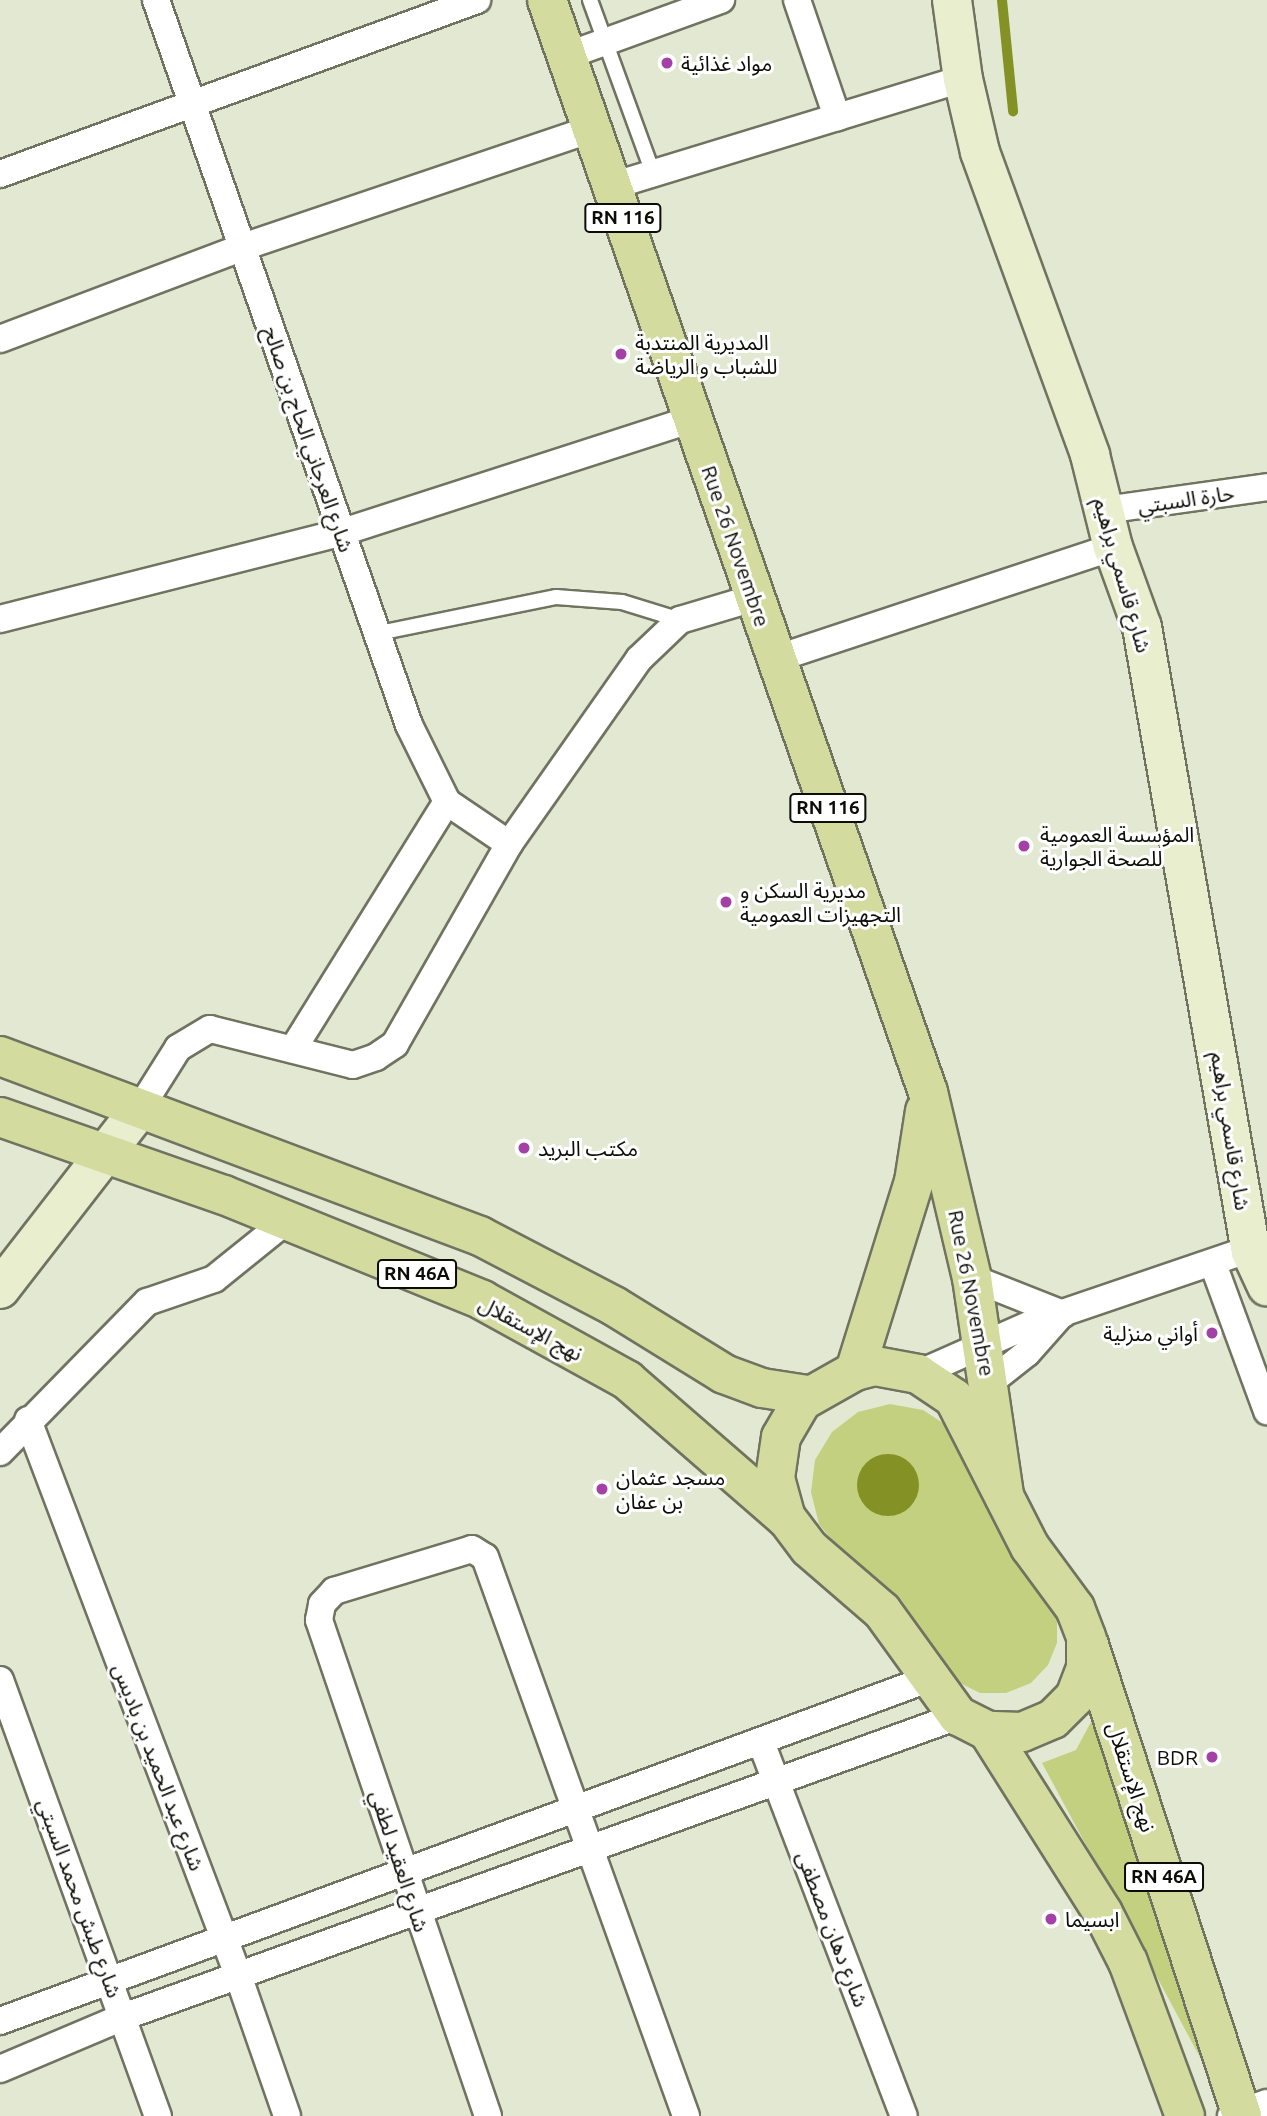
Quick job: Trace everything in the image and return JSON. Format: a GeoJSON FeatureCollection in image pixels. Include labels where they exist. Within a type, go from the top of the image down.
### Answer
{"type":"FeatureCollection","features":[{"type":"Feature","properties":{"kind":"main road","name":"Rue 26 Novembre"},"geometry":{"type":"LineString","coordinates":[[547,0],[928,1092],[972,1278],[984,1342],[1004,1496]]}},
{"type":"Feature","properties":{"kind":"main road","name":"RN 46A"},"geometry":{"type":"LineString","coordinates":[[0,1056],[480,1236],[614,1307],[724,1374],[762,1388],[807,1395]]}},
{"type":"Feature","properties":{"kind":"main road","name":"Rue 26 Novembre"},"geometry":{"type":"LineString","coordinates":[[855,1371],[914,1182],[928,1092]]}},
{"type":"Feature","properties":{"kind":"main road","name":"نهج الإستقلال"},"geometry":{"type":"LineString","coordinates":[[0,1117],[106,1154],[482,1300],[627,1380],[786,1518]]}},
{"type":"Feature","properties":{"kind":"main road"},"geometry":{"type":"LineString","coordinates":[[918,1374],[875,1366],[855,1371],[807,1395],[781,1437],[775,1478],[786,1518],[809,1548],[882,1611],[928,1679],[973,1723],[1022,1732],[1053,1718],[1075,1697],[1086,1668],[1087,1637]]}},
{"type":"Feature","properties":{"kind":"main road","name":"نهج الإستقلال"},"geometry":{"type":"LineString","coordinates":[[918,1374],[954,1398],[1030,1547],[1075,1608],[1087,1637],[1245,2112]]}},
{"type":"Feature","properties":{"kind":"main road","name":"RN 46A"},"geometry":{"type":"LineString","coordinates":[[973,1723],[1103,1913],[1128,1962],[1185,2116]]}},
{"type":"Feature","properties":{"kind":"street","name":"شارع العرجاني الحاج بن صالح"},"geometry":{"type":"LineString","coordinates":[[156,0],[409,725],[447,802],[509,844]]}},
{"type":"Feature","properties":{"kind":"street"},"geometry":{"type":"LineString","coordinates":[[0,174],[477,0]]}},
{"type":"Feature","properties":{"kind":"street"},"geometry":{"type":"LineString","coordinates":[[566,56],[721,0]]}},
{"type":"Feature","properties":{"kind":"street"},"geometry":{"type":"LineString","coordinates":[[797,0],[836,117]]}},
{"type":"Feature","properties":{"kind":"street","name":"شارع قاسمي براهيم"},"geometry":{"type":"LineString","coordinates":[[952,0],[963,79],[980,152],[996,189],[1090,455],[1113,547],[1142,627],[1267,1286]]}},
{"type":"Feature","properties":{"kind":"street"},"geometry":{"type":"LineString","coordinates":[[612,186],[963,79]]}},
{"type":"Feature","properties":{"kind":"street"},"geometry":{"type":"LineString","coordinates":[[0,339],[243,247],[592,129]]}},
{"type":"Feature","properties":{"kind":"street"},"geometry":{"type":"LineString","coordinates":[[0,619],[340,533],[696,428]]}},
{"type":"Feature","properties":{"kind":"street","name":"حارة السبتي"},"geometry":{"type":"LineString","coordinates":[[1104,510],[1267,487]]}},
{"type":"Feature","properties":{"kind":"street"},"geometry":{"type":"LineString","coordinates":[[775,659],[1113,547]]}},
{"type":"Feature","properties":{"kind":"street"},"geometry":{"type":"LineString","coordinates":[[0,1289],[139,1110],[178,1048],[197,1033],[210,1028],[353,1065],[376,1058],[395,1044],[509,844],[639,659],[680,620],[754,598]]}},
{"type":"Feature","properties":{"kind":"street"},"geometry":{"type":"LineString","coordinates":[[293,1049],[447,802]]}},
{"type":"Feature","properties":{"kind":"street"},"geometry":{"type":"LineString","coordinates":[[0,1452],[28,1420],[147,1302],[214,1279],[285,1222]]}},
{"type":"Feature","properties":{"kind":"street"},"geometry":{"type":"LineString","coordinates":[[918,1374],[984,1342],[1259,1248]]}},
{"type":"Feature","properties":{"kind":"street"},"geometry":{"type":"LineString","coordinates":[[1213,1264],[1267,1411]]}},
{"type":"Feature","properties":{"kind":"street"},"geometry":{"type":"LineString","coordinates":[[972,1278],[1063,1314]]}},
{"type":"Feature","properties":{"kind":"street"},"geometry":{"type":"LineString","coordinates":[[989,1383],[1027,1353],[1063,1314]]}},
{"type":"Feature","properties":{"kind":"street","name":"شارع عبد الحميد بن باديس"},"geometry":{"type":"LineString","coordinates":[[28,1420],[224,1937],[287,2116]]}},
{"type":"Feature","properties":{"kind":"street","name":"شارع العقيد لطفي"},"geometry":{"type":"LineString","coordinates":[[488,2116],[319,1620],[322,1604],[334,1591],[457,1550],[472,1549],[485,1557],[575,1810]]}},
{"type":"Feature","properties":{"kind":"street"},"geometry":{"type":"LineString","coordinates":[[0,2021],[224,1937],[405,1874],[928,1679]]}},
{"type":"Feature","properties":{"kind":"street","name":"شارع طبش محمد السبتي"},"geometry":{"type":"LineString","coordinates":[[0,1680],[158,2116]]}},
{"type":"Feature","properties":{"kind":"street"},"geometry":{"type":"LineString","coordinates":[[0,2069],[123,2017],[417,1913],[776,1781],[973,1723]]}},
{"type":"Feature","properties":{"kind":"street","name":"شارع دهان مصطفى"},"geometry":{"type":"LineString","coordinates":[[761,1742],[904,2116]]}},
{"type":"Feature","properties":{"kind":"street"},"geometry":{"type":"LineString","coordinates":[[575,1810],[686,2116]]}},
{"type":"Feature","properties":{"kind":"lane"},"geometry":{"type":"LineString","coordinates":[[590,0],[653,173]]}},
{"type":"Feature","properties":{"kind":"lane"},"geometry":{"type":"LineString","coordinates":[[379,634],[556,597],[622,602],[680,620]]}},
{"type":"Feature","properties":{"kind":"shaded area"},"geometry":{"type":"Polygon","coordinates":[[[890,1404],[923,1410],[952,1429],[1048,1596],[1057,1618],[1057,1643],[1048,1665],[1031,1683],[1006,1693],[980,1693],[956,1681],[895,1597],[838,1548],[819,1524],[811,1492],[815,1460],[832,1432],[858,1412],[890,1404]]]}},
{"type":"Feature","properties":{"kind":"shaded area"},"geometry":{"type":"Polygon","coordinates":[[[882,1454],[894,1454],[910,1463],[917,1473],[917,1497],[910,1507],[894,1516],[882,1516],[871,1511],[862,1502],[857,1491],[857,1479],[862,1468],[871,1459],[882,1454]]]}},
{"type":"Feature","properties":{"kind":"shaded area"},"geometry":{"type":"Polygon","coordinates":[[[1092,1720],[1231,2085],[1217,2089],[1042,1763],[1076,1750],[1092,1720]]]}},
{"type":"Feature","properties":{"kind":"waterway"},"geometry":{"type":"LineString","coordinates":[[1002,0],[1013,111]]}},
{"type":"Feature","properties":{"kind":"place","name":"مواد غذائية"},"geometry":{"type":"Point","coordinates":[667,63]}},
{"type":"Feature","properties":{"kind":"place","name":"المديرية المنتدبة للشباب و الرياضة"},"geometry":{"type":"Point","coordinates":[621,354]}},
{"type":"Feature","properties":{"kind":"place","name":"المؤسسة العمومية للصحة الجوارية"},"geometry":{"type":"Point","coordinates":[1024,846]}},
{"type":"Feature","properties":{"kind":"place","name":"مديرية السكن و التجهيزات العمومية"},"geometry":{"type":"Point","coordinates":[726,902]}},
{"type":"Feature","properties":{"kind":"place","name":"مكتب البريد"},"geometry":{"type":"Point","coordinates":[524,1148]}},
{"type":"Feature","properties":{"kind":"place","name":"أواني منزلية"},"geometry":{"type":"Point","coordinates":[1212,1333]}},
{"type":"Feature","properties":{"kind":"place","name":"مسجد عثمان بن عفان"},"geometry":{"type":"Point","coordinates":[602,1489]}},
{"type":"Feature","properties":{"kind":"place","name":"BDR"},"geometry":{"type":"Point","coordinates":[1212,1757]}},
{"type":"Feature","properties":{"kind":"place","name":"ابسيما"},"geometry":{"type":"Point","coordinates":[1051,1919]}}]}
